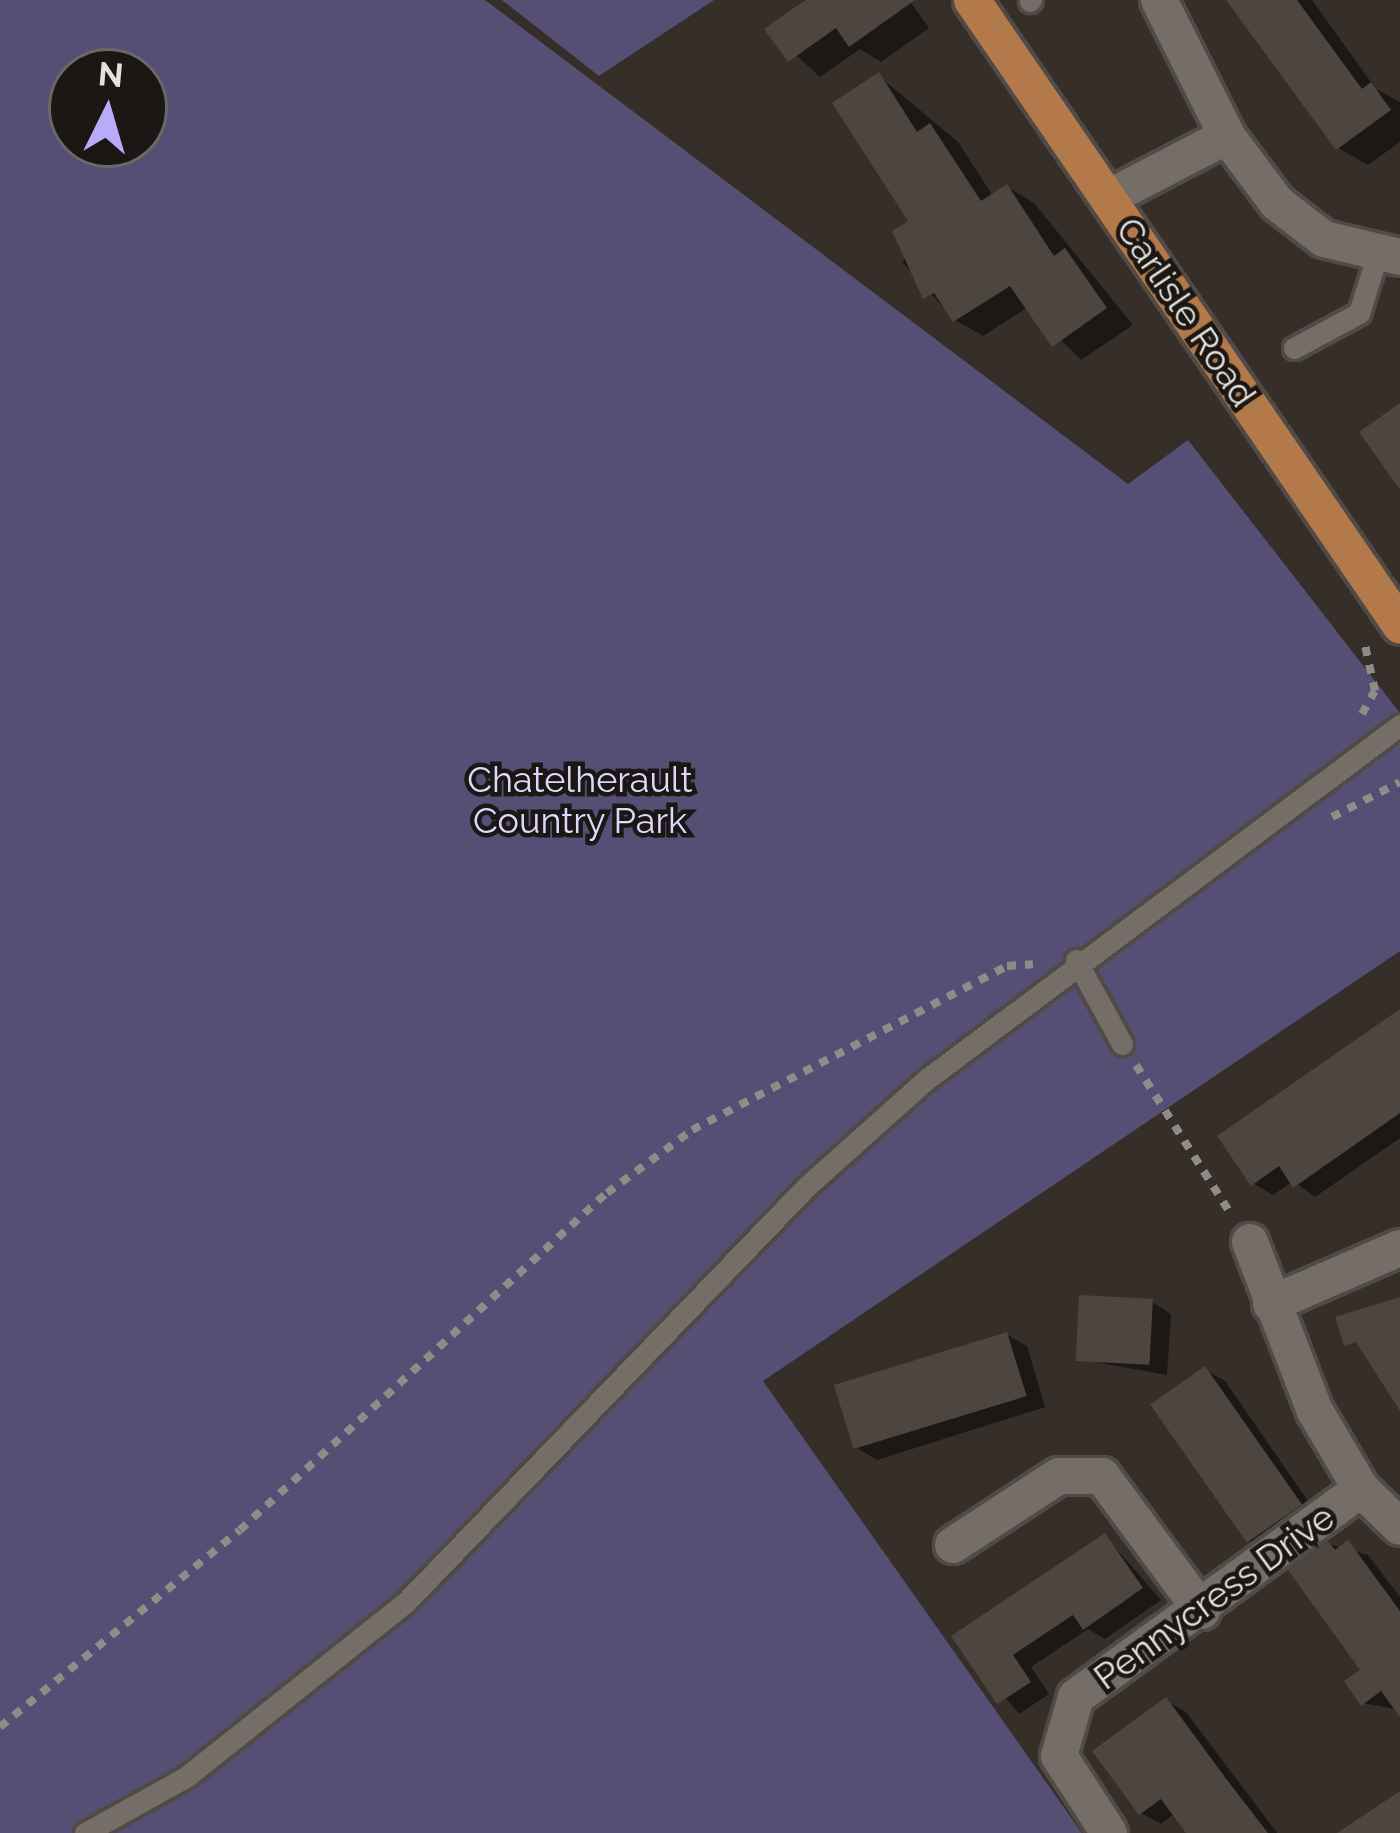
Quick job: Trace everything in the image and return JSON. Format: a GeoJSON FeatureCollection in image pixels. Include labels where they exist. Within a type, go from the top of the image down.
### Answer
{"type":"FeatureCollection","features":[{"type":"Feature","properties":{"kind":"main road","name":"Carlisle Road"},"geometry":{"type":"LineString","coordinates":[[972,0],[1400,625]]}},
{"type":"Feature","properties":{"kind":"street"},"geometry":{"type":"LineString","coordinates":[[1159,0],[1227,136],[1277,203],[1324,238],[1389,256]]}},
{"type":"Feature","properties":{"kind":"street"},"geometry":{"type":"LineString","coordinates":[[1108,198],[1227,136]]}},
{"type":"Feature","properties":{"kind":"street"},"geometry":{"type":"LineString","coordinates":[[1250,1242],[1271,1304],[1360,1489],[1400,1527]]}},
{"type":"Feature","properties":{"kind":"street"},"geometry":{"type":"LineString","coordinates":[[1271,1304],[1400,1248]]}},
{"type":"Feature","properties":{"kind":"street"},"geometry":{"type":"LineString","coordinates":[[953,1545],[1059,1476],[1102,1476],[1202,1611]]}},
{"type":"Feature","properties":{"kind":"street","name":"Pennycress Drive"},"geometry":{"type":"LineString","coordinates":[[1109,1833],[1059,1756],[1062,1722],[1076,1697],[1202,1611],[1360,1489]]}},
{"type":"Feature","properties":{"kind":"lane"},"geometry":{"type":"LineString","coordinates":[[1294,348],[1358,314],[1389,256]]}},
{"type":"Feature","properties":{"kind":"lane"},"geometry":{"type":"LineString","coordinates":[[85,1833],[186,1777],[406,1602],[806,1187],[1076,961],[1400,725]]}},
{"type":"Feature","properties":{"kind":"lane"},"geometry":{"type":"LineString","coordinates":[[1076,961],[1122,1044]]}},
{"type":"Feature","properties":{"kind":"path"},"geometry":{"type":"LineString","coordinates":[[1360,637],[1375,691],[1340,730],[1380,788]]}},
{"type":"Feature","properties":{"kind":"path"},"geometry":{"type":"LineString","coordinates":[[0,1727],[692,1130],[1007,966],[1076,961]]}},
{"type":"Feature","properties":{"kind":"path"},"geometry":{"type":"LineString","coordinates":[[1122,1044],[1250,1242]]}},
{"type":"Feature","properties":{"kind":"green space","name":"Chatelherault Country Park"},"geometry":{"type":"Polygon","coordinates":[[[0,0],[485,0],[1128,484],[1188,440],[1400,713],[1400,951],[763,1381],[1082,1833],[0,1833],[0,0]]]}},
{"type":"Feature","properties":{"kind":"green space"},"geometry":{"type":"Polygon","coordinates":[[[502,0],[714,0],[599,76],[502,0]]]}},
{"type":"Feature","properties":{"kind":"building"},"geometry":{"type":"Polygon","coordinates":[[[805,0],[915,0],[849,47],[836,28],[788,62],[764,29],[805,0]]]}},
{"type":"Feature","properties":{"kind":"building"},"geometry":{"type":"Polygon","coordinates":[[[1226,0],[1297,0],[1362,89],[1371,82],[1391,110],[1336,150],[1226,0]]]}},
{"type":"Feature","properties":{"kind":"building"},"geometry":{"type":"Polygon","coordinates":[[[879,72],[917,132],[930,123],[981,201],[1007,184],[1054,256],[1065,248],[1107,308],[1052,347],[1010,286],[953,322],[934,293],[923,299],[892,231],[908,221],[832,103],[879,72]]]}},
{"type":"Feature","properties":{"kind":"building"},"geometry":{"type":"Polygon","coordinates":[[[1400,403],[1400,490],[1359,432],[1400,403]]]}},
{"type":"Feature","properties":{"kind":"building"},"geometry":{"type":"Polygon","coordinates":[[[1400,1009],[1400,1113],[1293,1188],[1279,1166],[1251,1186],[1217,1136],[1400,1009]]]}},
{"type":"Feature","properties":{"kind":"building"},"geometry":{"type":"Polygon","coordinates":[[[1079,1295],[1153,1299],[1149,1365],[1076,1361],[1079,1295]]]}},
{"type":"Feature","properties":{"kind":"building"},"geometry":{"type":"Polygon","coordinates":[[[1400,1297],[1400,1411],[1356,1342],[1344,1346],[1335,1317],[1400,1297]]]}},
{"type":"Feature","properties":{"kind":"building"},"geometry":{"type":"Polygon","coordinates":[[[1007,1332],[1027,1396],[853,1449],[834,1385],[1007,1332]]]}},
{"type":"Feature","properties":{"kind":"building"},"geometry":{"type":"Polygon","coordinates":[[[1205,1366],[1302,1504],[1247,1543],[1150,1404],[1205,1366]]]}},
{"type":"Feature","properties":{"kind":"building"},"geometry":{"type":"Polygon","coordinates":[[[1105,1533],[1143,1588],[1083,1630],[1073,1615],[1013,1655],[1031,1682],[997,1704],[951,1636],[1105,1533]]]}},
{"type":"Feature","properties":{"kind":"building"},"geometry":{"type":"Polygon","coordinates":[[[1348,1540],[1400,1611],[1400,1717],[1381,1691],[1361,1706],[1344,1681],[1360,1670],[1288,1570],[1328,1541],[1335,1550],[1348,1540]]]}},
{"type":"Feature","properties":{"kind":"building"},"geometry":{"type":"Polygon","coordinates":[[[1166,1697],[1268,1833],[1186,1833],[1161,1799],[1139,1815],[1092,1751],[1166,1697]]]}},
{"type":"Feature","properties":{"kind":"building"},"geometry":{"type":"Polygon","coordinates":[[[1400,1791],[1400,1833],[1337,1833],[1400,1791]]]}}]}
